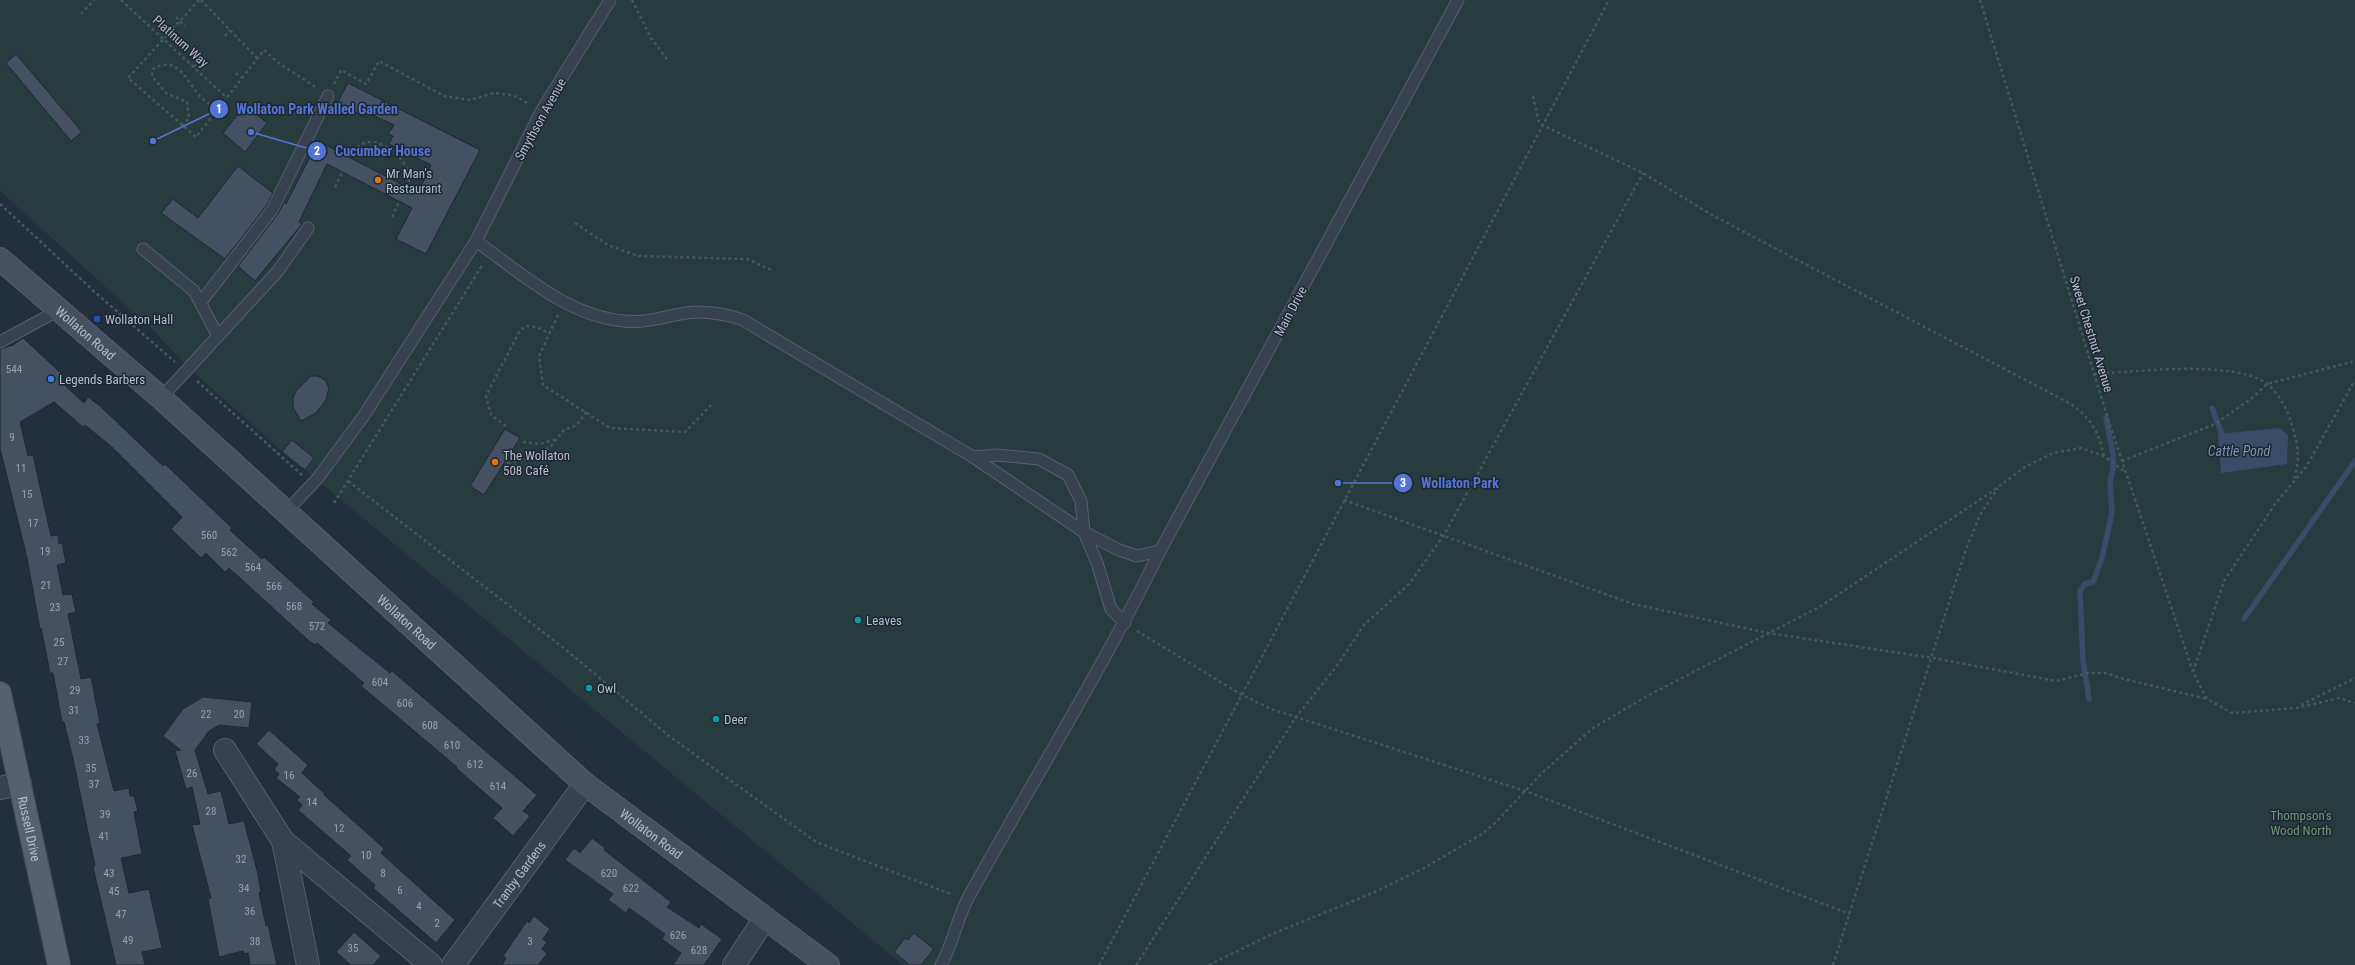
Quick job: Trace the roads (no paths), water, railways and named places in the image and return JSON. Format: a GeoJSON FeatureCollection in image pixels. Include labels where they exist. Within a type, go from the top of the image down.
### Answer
{"type":"FeatureCollection","features":[{"type":"Feature","properties":{"kind":"main road","name":"Russell Drive"},"geometry":{"type":"LineString","coordinates":[[0,693],[10,785],[59,965]]}},
{"type":"Feature","properties":{"kind":"street","name":"Wollaton Road"},"geometry":{"type":"LineString","coordinates":[[0,259],[161,398],[285,513],[585,784],[828,965]]}},
{"type":"Feature","properties":{"kind":"street"},"geometry":{"type":"LineString","coordinates":[[225,750],[283,841],[430,965]]}},
{"type":"Feature","properties":{"kind":"street","name":"Tranby Gardens"},"geometry":{"type":"LineString","coordinates":[[453,965],[585,784]]}},
{"type":"Feature","properties":{"kind":"street"},"geometry":{"type":"LineString","coordinates":[[283,841],[308,965]]}},
{"type":"Feature","properties":{"kind":"street"},"geometry":{"type":"LineString","coordinates":[[734,965],[765,918]]}},
{"type":"Feature","properties":{"kind":"lane","name":"Smythson Avenue"},"geometry":{"type":"LineString","coordinates":[[285,513],[312,483],[363,418],[476,241],[542,110],[610,0]]}},
{"type":"Feature","properties":{"kind":"lane","name":"Main Drive"},"geometry":{"type":"LineString","coordinates":[[941,965],[948,952],[967,900],[1125,623],[1160,551],[1458,0]]}},
{"type":"Feature","properties":{"kind":"lane"},"geometry":{"type":"LineString","coordinates":[[201,302],[272,210],[328,96]]}},
{"type":"Feature","properties":{"kind":"lane"},"geometry":{"type":"LineString","coordinates":[[161,398],[278,271],[308,228]]}},
{"type":"Feature","properties":{"kind":"lane"},"geometry":{"type":"LineString","coordinates":[[476,241],[564,303],[588,314],[624,321],[656,321],[695,312],[725,314],[744,320],[973,457],[1084,532],[1119,550],[1137,556],[1160,551]]}},
{"type":"Feature","properties":{"kind":"lane"},"geometry":{"type":"LineString","coordinates":[[143,249],[194,291],[218,336]]}},
{"type":"Feature","properties":{"kind":"lane"},"geometry":{"type":"LineString","coordinates":[[0,342],[59,310]]}},
{"type":"Feature","properties":{"kind":"lane"},"geometry":{"type":"LineString","coordinates":[[973,457],[996,455],[1039,459],[1068,475],[1081,501],[1084,532],[1097,563],[1111,609],[1125,623]]}},
{"type":"Feature","properties":{"kind":"water","name":"Cattle Pond"},"geometry":{"type":"Polygon","coordinates":[[[2279,428],[2288,435],[2287,464],[2221,473],[2218,434],[2279,428]]]}},
{"type":"Feature","properties":{"kind":"waterway"},"geometry":{"type":"LineString","coordinates":[[2212,408],[2222,434]]}},
{"type":"Feature","properties":{"kind":"waterway"},"geometry":{"type":"LineString","coordinates":[[2087,683],[2089,699],[2083,660],[2080,591],[2085,584],[2093,582],[2102,558],[2112,513],[2110,481],[2113,470],[2113,454],[2106,418]]}},
{"type":"Feature","properties":{"kind":"waterway"},"geometry":{"type":"LineString","coordinates":[[2244,619],[2355,461]]}},
{"type":"Feature","properties":{"kind":"place","name":"Cucumber House"},"geometry":{"type":"Point","coordinates":[251,132]}},
{"type":"Feature","properties":{"kind":"place","name":"Wollaton Park Walled Garden"},"geometry":{"type":"Point","coordinates":[153,141]}},
{"type":"Feature","properties":{"kind":"place","name":"Mr Man's Restaurant"},"geometry":{"type":"Point","coordinates":[378,180]}},
{"type":"Feature","properties":{"kind":"place","name":"Wollaton Hall"},"geometry":{"type":"Point","coordinates":[97,319]}},
{"type":"Feature","properties":{"kind":"place","name":"Legends Barbers"},"geometry":{"type":"Point","coordinates":[51,379]}},
{"type":"Feature","properties":{"kind":"place","name":"The Wollaton 508 Café"},"geometry":{"type":"Point","coordinates":[495,462]}},
{"type":"Feature","properties":{"kind":"place","name":"Wollaton Park"},"geometry":{"type":"Point","coordinates":[1338,483]}},
{"type":"Feature","properties":{"kind":"place","name":"Leaves"},"geometry":{"type":"Point","coordinates":[858,620]}},
{"type":"Feature","properties":{"kind":"place","name":"Owl"},"geometry":{"type":"Point","coordinates":[589,688]}},
{"type":"Feature","properties":{"kind":"place","name":"Deer"},"geometry":{"type":"Point","coordinates":[716,719]}},
{"type":"Feature","properties":{"kind":"park label","name":"Thompson's Wood North"},"geometry":{"type":"Point","coordinates":[2301,822]}}]}
